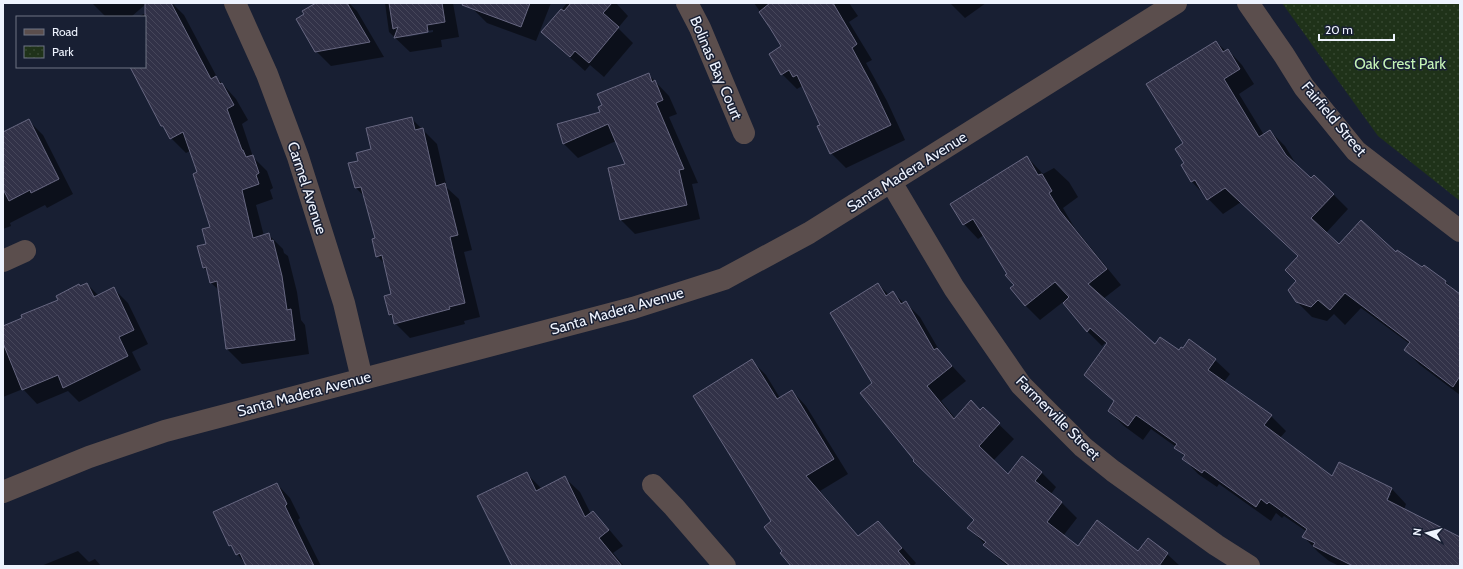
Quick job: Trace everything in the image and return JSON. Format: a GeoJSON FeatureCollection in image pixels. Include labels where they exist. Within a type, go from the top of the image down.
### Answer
{"type":"FeatureCollection","features":[{"type":"Feature","properties":{"kind":"street","name":"Carmel Avenue"},"geometry":{"type":"LineString","coordinates":[[235,3],[267,74],[298,157],[344,303],[362,379]]}},
{"type":"Feature","properties":{"kind":"street","name":"Bolinas Bay Court"},"geometry":{"type":"LineString","coordinates":[[687,3],[700,28],[744,134]]}},
{"type":"Feature","properties":{"kind":"street","name":"Santa Madera Avenue"},"geometry":{"type":"LineString","coordinates":[[3,492],[89,457],[166,431],[633,308],[724,279],[809,233],[1176,3]]}},
{"type":"Feature","properties":{"kind":"street","name":"Fairfield Street"},"geometry":{"type":"LineString","coordinates":[[1248,3],[1304,87],[1356,151],[1460,230]]}},
{"type":"Feature","properties":{"kind":"street","name":"Farmerville Street"},"geometry":{"type":"LineString","coordinates":[[890,182],[954,288],[1021,385],[1083,447],[1095,457],[1216,545],[1249,566]]}},
{"type":"Feature","properties":{"kind":"street"},"geometry":{"type":"LineString","coordinates":[[3,261],[25,252]]}},
{"type":"Feature","properties":{"kind":"street"},"geometry":{"type":"LineString","coordinates":[[653,485],[725,566]]}},
{"type":"Feature","properties":{"kind":"green space","name":"Oak Crest Park"},"geometry":{"type":"Polygon","coordinates":[[[1282,3],[1460,3],[1460,201],[1378,136],[1282,3]]]}},
{"type":"Feature","properties":{"kind":"building"},"geometry":{"type":"Polygon","coordinates":[[[145,3],[171,3],[211,79],[216,76],[220,84],[222,83],[234,105],[227,109],[242,150],[246,157],[253,155],[259,173],[256,175],[259,184],[242,190],[253,238],[269,233],[271,241],[273,240],[282,276],[287,310],[291,309],[295,340],[226,349],[217,281],[210,283],[206,267],[203,268],[197,246],[206,244],[202,229],[210,227],[193,174],[197,172],[183,132],[170,139],[163,126],[161,126],[131,68],[146,68],[145,3]]]}},
{"type":"Feature","properties":{"kind":"building"},"geometry":{"type":"Polygon","coordinates":[[[316,3],[347,3],[370,42],[315,52],[296,19],[304,14],[302,11],[316,3]]]}},
{"type":"Feature","properties":{"kind":"building"},"geometry":{"type":"Polygon","coordinates":[[[389,3],[442,3],[445,22],[427,25],[428,32],[394,38],[398,27],[393,29],[389,3]]]}},
{"type":"Feature","properties":{"kind":"building"},"geometry":{"type":"Polygon","coordinates":[[[463,3],[530,3],[521,27],[462,5],[463,3]]]}},
{"type":"Feature","properties":{"kind":"building"},"geometry":{"type":"Polygon","coordinates":[[[571,3],[612,3],[603,13],[619,27],[589,63],[575,51],[570,57],[541,32],[561,9],[564,11],[571,3]]]}},
{"type":"Feature","properties":{"kind":"building"},"geometry":{"type":"Polygon","coordinates":[[[770,3],[833,3],[857,44],[852,48],[891,125],[830,154],[817,126],[820,125],[797,75],[793,77],[789,70],[781,75],[769,54],[781,46],[759,12],[770,3]]]}},
{"type":"Feature","properties":{"kind":"building"},"geometry":{"type":"Polygon","coordinates":[[[1216,41],[1223,52],[1228,49],[1240,69],[1224,79],[1259,137],[1270,130],[1286,155],[1311,178],[1314,175],[1334,194],[1311,218],[1339,244],[1361,220],[1396,252],[1397,250],[1422,267],[1424,265],[1446,281],[1445,283],[1460,294],[1460,376],[1453,387],[1404,350],[1410,342],[1345,293],[1330,310],[1318,300],[1311,307],[1296,302],[1288,290],[1296,281],[1285,270],[1298,256],[1225,188],[1207,200],[1195,180],[1191,182],[1181,165],[1184,163],[1175,149],[1183,143],[1146,84],[1216,41]]]}},
{"type":"Feature","properties":{"kind":"building"},"geometry":{"type":"Polygon","coordinates":[[[649,73],[652,82],[655,80],[663,100],[656,103],[684,169],[679,170],[687,205],[620,220],[608,168],[625,164],[608,124],[563,144],[557,124],[600,112],[598,107],[602,105],[597,94],[649,73]]]}},
{"type":"Feature","properties":{"kind":"building"},"geometry":{"type":"Polygon","coordinates":[[[412,117],[415,130],[423,128],[436,186],[445,183],[458,235],[450,237],[465,303],[449,307],[450,309],[394,324],[392,314],[389,315],[384,296],[391,294],[382,255],[376,257],[372,239],[375,238],[361,187],[355,188],[348,163],[358,161],[356,153],[371,149],[366,128],[412,117]]]}},
{"type":"Feature","properties":{"kind":"building"},"geometry":{"type":"Polygon","coordinates":[[[29,119],[59,179],[31,193],[30,190],[9,201],[3,189],[3,132],[29,119]]]}},
{"type":"Feature","properties":{"kind":"building"},"geometry":{"type":"Polygon","coordinates":[[[1027,156],[1038,175],[1042,174],[1052,191],[1049,193],[1060,211],[1107,269],[1088,284],[1155,344],[1160,337],[1179,350],[1181,347],[1183,348],[1189,339],[1216,359],[1208,370],[1272,415],[1264,425],[1332,476],[1339,462],[1392,488],[1387,500],[1460,537],[1460,566],[1353,566],[1313,546],[1315,543],[1302,537],[1307,529],[1269,502],[1267,504],[1261,499],[1256,507],[1204,470],[1202,473],[1182,459],[1185,455],[1174,448],[1177,444],[1136,415],[1128,426],[1108,411],[1114,401],[1084,375],[1107,343],[1090,328],[1087,332],[1063,303],[1069,297],[1055,282],[1025,306],[1010,288],[1014,285],[1005,275],[1007,274],[973,219],[963,225],[950,204],[1027,156]]]}},
{"type":"Feature","properties":{"kind":"building"},"geometry":{"type":"Polygon","coordinates":[[[87,283],[94,297],[114,287],[134,330],[119,337],[128,356],[63,388],[58,375],[22,390],[3,343],[3,326],[22,318],[21,315],[58,300],[56,296],[79,284],[80,286],[87,283]]]}},
{"type":"Feature","properties":{"kind":"building"},"geometry":{"type":"Polygon","coordinates":[[[878,283],[886,296],[893,291],[901,304],[906,301],[934,350],[937,348],[952,366],[927,386],[954,419],[971,400],[980,410],[983,407],[1000,423],[979,446],[1008,474],[1022,456],[1042,472],[1035,481],[1062,502],[1047,522],[1078,546],[1097,520],[1138,551],[1148,538],[1168,553],[1159,566],[1010,566],[983,545],[986,542],[967,528],[974,520],[913,461],[914,460],[860,393],[872,383],[830,313],[878,283]]]}},
{"type":"Feature","properties":{"kind":"building"},"geometry":{"type":"Polygon","coordinates":[[[752,359],[777,399],[792,390],[834,459],[806,476],[858,536],[878,521],[902,548],[898,551],[911,566],[791,566],[780,553],[782,551],[764,527],[771,521],[693,396],[752,359]]]}},
{"type":"Feature","properties":{"kind":"building"},"geometry":{"type":"Polygon","coordinates":[[[527,472],[536,491],[565,476],[585,517],[593,511],[609,530],[599,538],[622,566],[512,566],[477,496],[527,472]]]}},
{"type":"Feature","properties":{"kind":"building"},"geometry":{"type":"Polygon","coordinates":[[[277,483],[287,504],[285,506],[314,566],[246,566],[240,553],[236,555],[231,545],[229,546],[213,512],[277,483]]]}}]}
